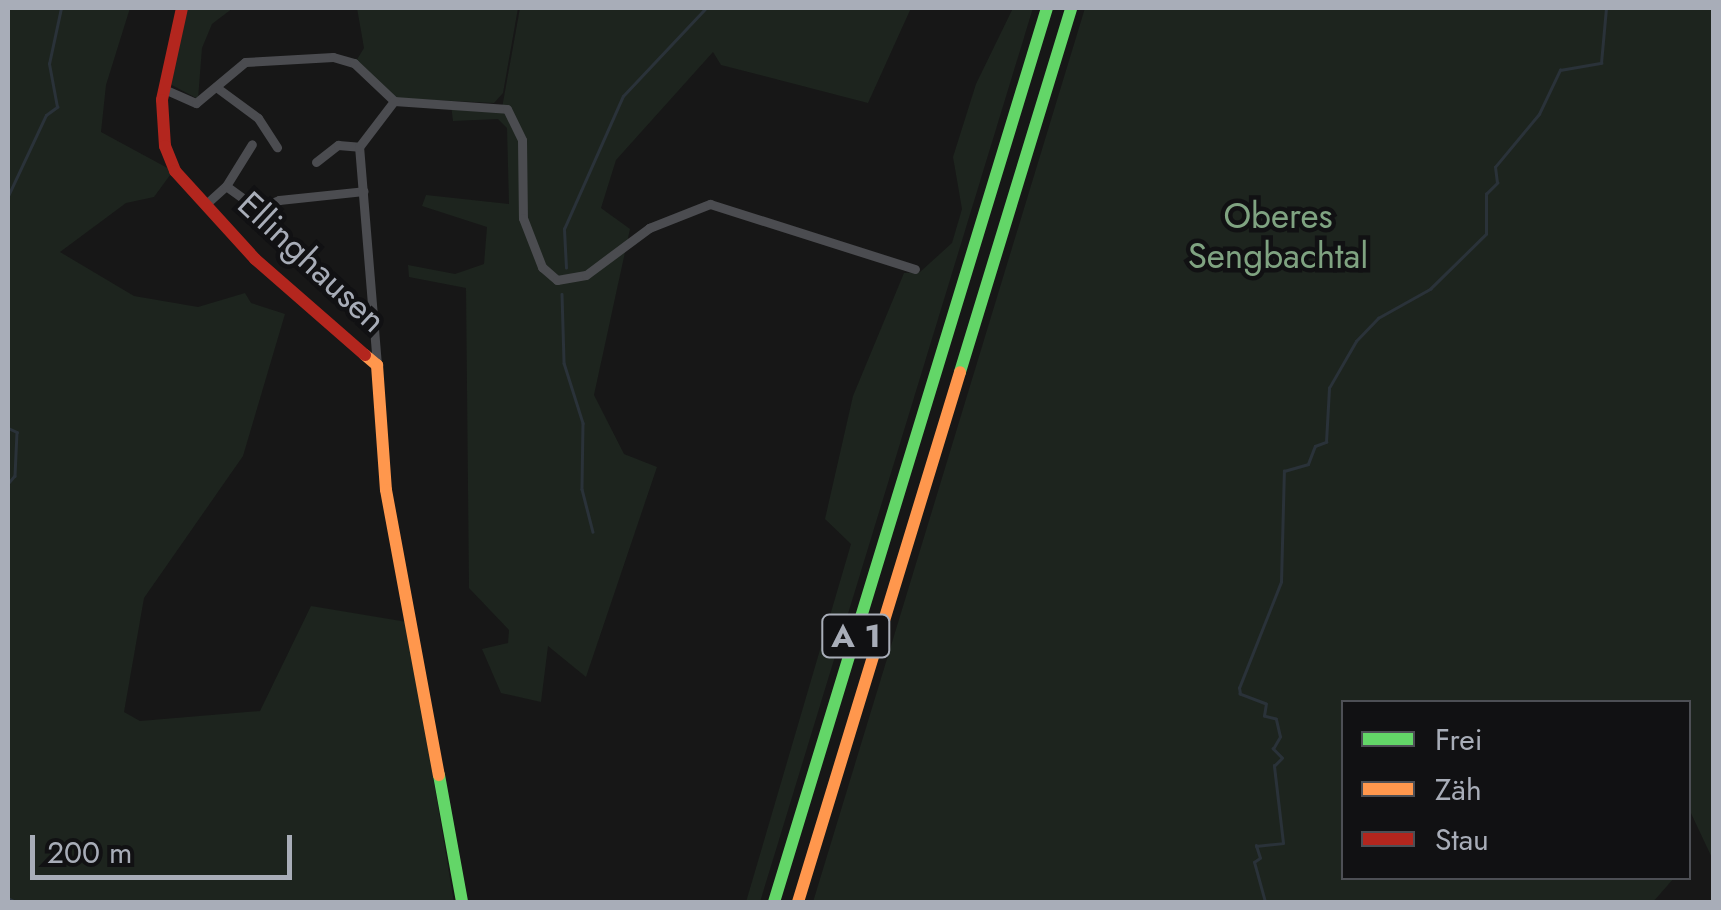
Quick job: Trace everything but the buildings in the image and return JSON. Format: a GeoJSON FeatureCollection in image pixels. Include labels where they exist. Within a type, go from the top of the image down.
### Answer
{"type":"FeatureCollection","features":[{"type":"Feature","properties":{"kind":"main road"},"geometry":{"type":"LineString","coordinates":[[164,89],[182,8]]}},
{"type":"Feature","properties":{"kind":"main road","name":"A 1"},"geometry":{"type":"LineString","coordinates":[[774,902],[1047,8]]}},
{"type":"Feature","properties":{"kind":"main road","name":"A 1"},"geometry":{"type":"LineString","coordinates":[[798,902],[1071,8]]}},
{"type":"Feature","properties":{"kind":"main road","name":"Ellinghausen"},"geometry":{"type":"LineString","coordinates":[[164,89],[162,131],[175,171],[255,259],[377,365],[382,455],[462,902]]}},
{"type":"Feature","properties":{"kind":"street"},"geometry":{"type":"LineString","coordinates":[[164,89],[196,103],[251,60],[333,57],[354,63],[394,102],[494,105],[513,115],[522,140],[523,218],[547,274],[578,278],[648,228],[710,204],[915,269]]}},
{"type":"Feature","properties":{"kind":"street","name":"Ellinghausen"},"geometry":{"type":"LineString","coordinates":[[216,87],[258,118],[276,147]]}},
{"type":"Feature","properties":{"kind":"street"},"geometry":{"type":"LineString","coordinates":[[316,162],[338,146],[359,147],[394,102]]}},
{"type":"Feature","properties":{"kind":"street","name":"Ellinghausen"},"geometry":{"type":"LineString","coordinates":[[206,204],[226,186],[252,144]]}},
{"type":"Feature","properties":{"kind":"street","name":"Ellinghausen"},"geometry":{"type":"LineString","coordinates":[[359,147],[377,365]]}},
{"type":"Feature","properties":{"kind":"street","name":"Ellinghausen"},"geometry":{"type":"LineString","coordinates":[[226,186],[258,208],[278,200],[364,191]]}},
{"type":"Feature","properties":{"kind":"green space"},"geometry":{"type":"Polygon","coordinates":[[[8,8],[130,8],[106,85],[101,132],[173,171],[154,197],[126,203],[60,252],[134,296],[198,307],[245,293],[251,303],[285,314],[243,456],[144,598],[124,712],[140,721],[260,711],[311,606],[407,622],[454,902],[8,902],[8,8]]]}},
{"type":"Feature","properties":{"kind":"green space"},"geometry":{"type":"Polygon","coordinates":[[[184,8],[233,8],[212,24],[202,48],[198,99],[168,83],[184,8]]]}},
{"type":"Feature","properties":{"kind":"green space"},"geometry":{"type":"Polygon","coordinates":[[[357,8],[518,8],[503,93],[494,103],[395,98],[356,61],[364,48],[357,8]]]}},
{"type":"Feature","properties":{"kind":"green space"},"geometry":{"type":"Polygon","coordinates":[[[520,8],[911,8],[868,103],[721,65],[713,52],[616,160],[601,208],[630,229],[594,395],[624,454],[657,467],[586,677],[548,646],[541,702],[501,693],[482,649],[508,643],[509,630],[469,588],[466,288],[409,277],[408,265],[455,274],[484,264],[487,227],[422,206],[426,195],[509,204],[507,128],[498,119],[453,121],[451,105],[502,108],[520,8]]]}},
{"type":"Feature","properties":{"kind":"green space"},"geometry":{"type":"Polygon","coordinates":[[[1013,8],[1033,8],[760,902],[746,902],[851,544],[825,519],[853,396],[904,273],[920,272],[952,243],[962,209],[953,157],[976,84],[1013,8]]]}},
{"type":"Feature","properties":{"kind":"green space","name":"Oberes Sengbachtal"},"geometry":{"type":"Polygon","coordinates":[[[1085,8],[1713,8],[1713,860],[1691,813],[1691,700],[1341,700],[1341,880],[1672,880],[1653,902],[813,902],[1085,8]]]}},
{"type":"Feature","properties":{"kind":"waterway"},"geometry":{"type":"LineString","coordinates":[[8,196],[46,115],[57,107],[49,64],[61,8]]}},
{"type":"Feature","properties":{"kind":"waterway"},"geometry":{"type":"LineString","coordinates":[[566,268],[564,229],[623,96],[706,8]]}},
{"type":"Feature","properties":{"kind":"waterway"},"geometry":{"type":"LineString","coordinates":[[1265,902],[1254,862],[1260,858],[1256,846],[1283,843],[1274,766],[1282,758],[1273,749],[1280,737],[1276,719],[1264,716],[1266,704],[1240,694],[1239,688],[1281,582],[1284,471],[1308,464],[1315,446],[1326,442],[1329,388],[1356,341],[1378,318],[1430,289],[1486,234],[1486,194],[1497,183],[1495,167],[1539,114],[1560,70],[1601,63],[1606,8]]}},
{"type":"Feature","properties":{"kind":"waterway"},"geometry":{"type":"LineString","coordinates":[[8,271],[8,292]]}},
{"type":"Feature","properties":{"kind":"waterway"},"geometry":{"type":"LineString","coordinates":[[562,294],[564,363],[583,423],[582,489],[593,532]]}},
{"type":"Feature","properties":{"kind":"waterway"},"geometry":{"type":"LineString","coordinates":[[8,428],[17,432],[15,476],[8,484]]}},
{"type":"Feature","properties":{"kind":"waterway"},"geometry":{"type":"LineString","coordinates":[[8,898],[16,902]]}},
{"type":"Feature","properties":{"kind":"traffic: fast"},"geometry":{"type":"LineString","coordinates":[[774,902],[1047,8]]}},
{"type":"Feature","properties":{"kind":"traffic: fast"},"geometry":{"type":"LineString","coordinates":[[960,372],[1071,8]]}},
{"type":"Feature","properties":{"kind":"traffic: fast"},"geometry":{"type":"LineString","coordinates":[[439,775],[462,902]]}},
{"type":"Feature","properties":{"kind":"traffic: slow"},"geometry":{"type":"LineString","coordinates":[[365,355],[377,365],[386,490],[439,775]]}},
{"type":"Feature","properties":{"kind":"traffic: slow"},"geometry":{"type":"LineString","coordinates":[[798,902],[960,372]]}},
{"type":"Feature","properties":{"kind":"traffic: jam"},"geometry":{"type":"LineString","coordinates":[[182,8],[162,100],[165,146],[175,171],[255,259],[365,355]]}}]}
